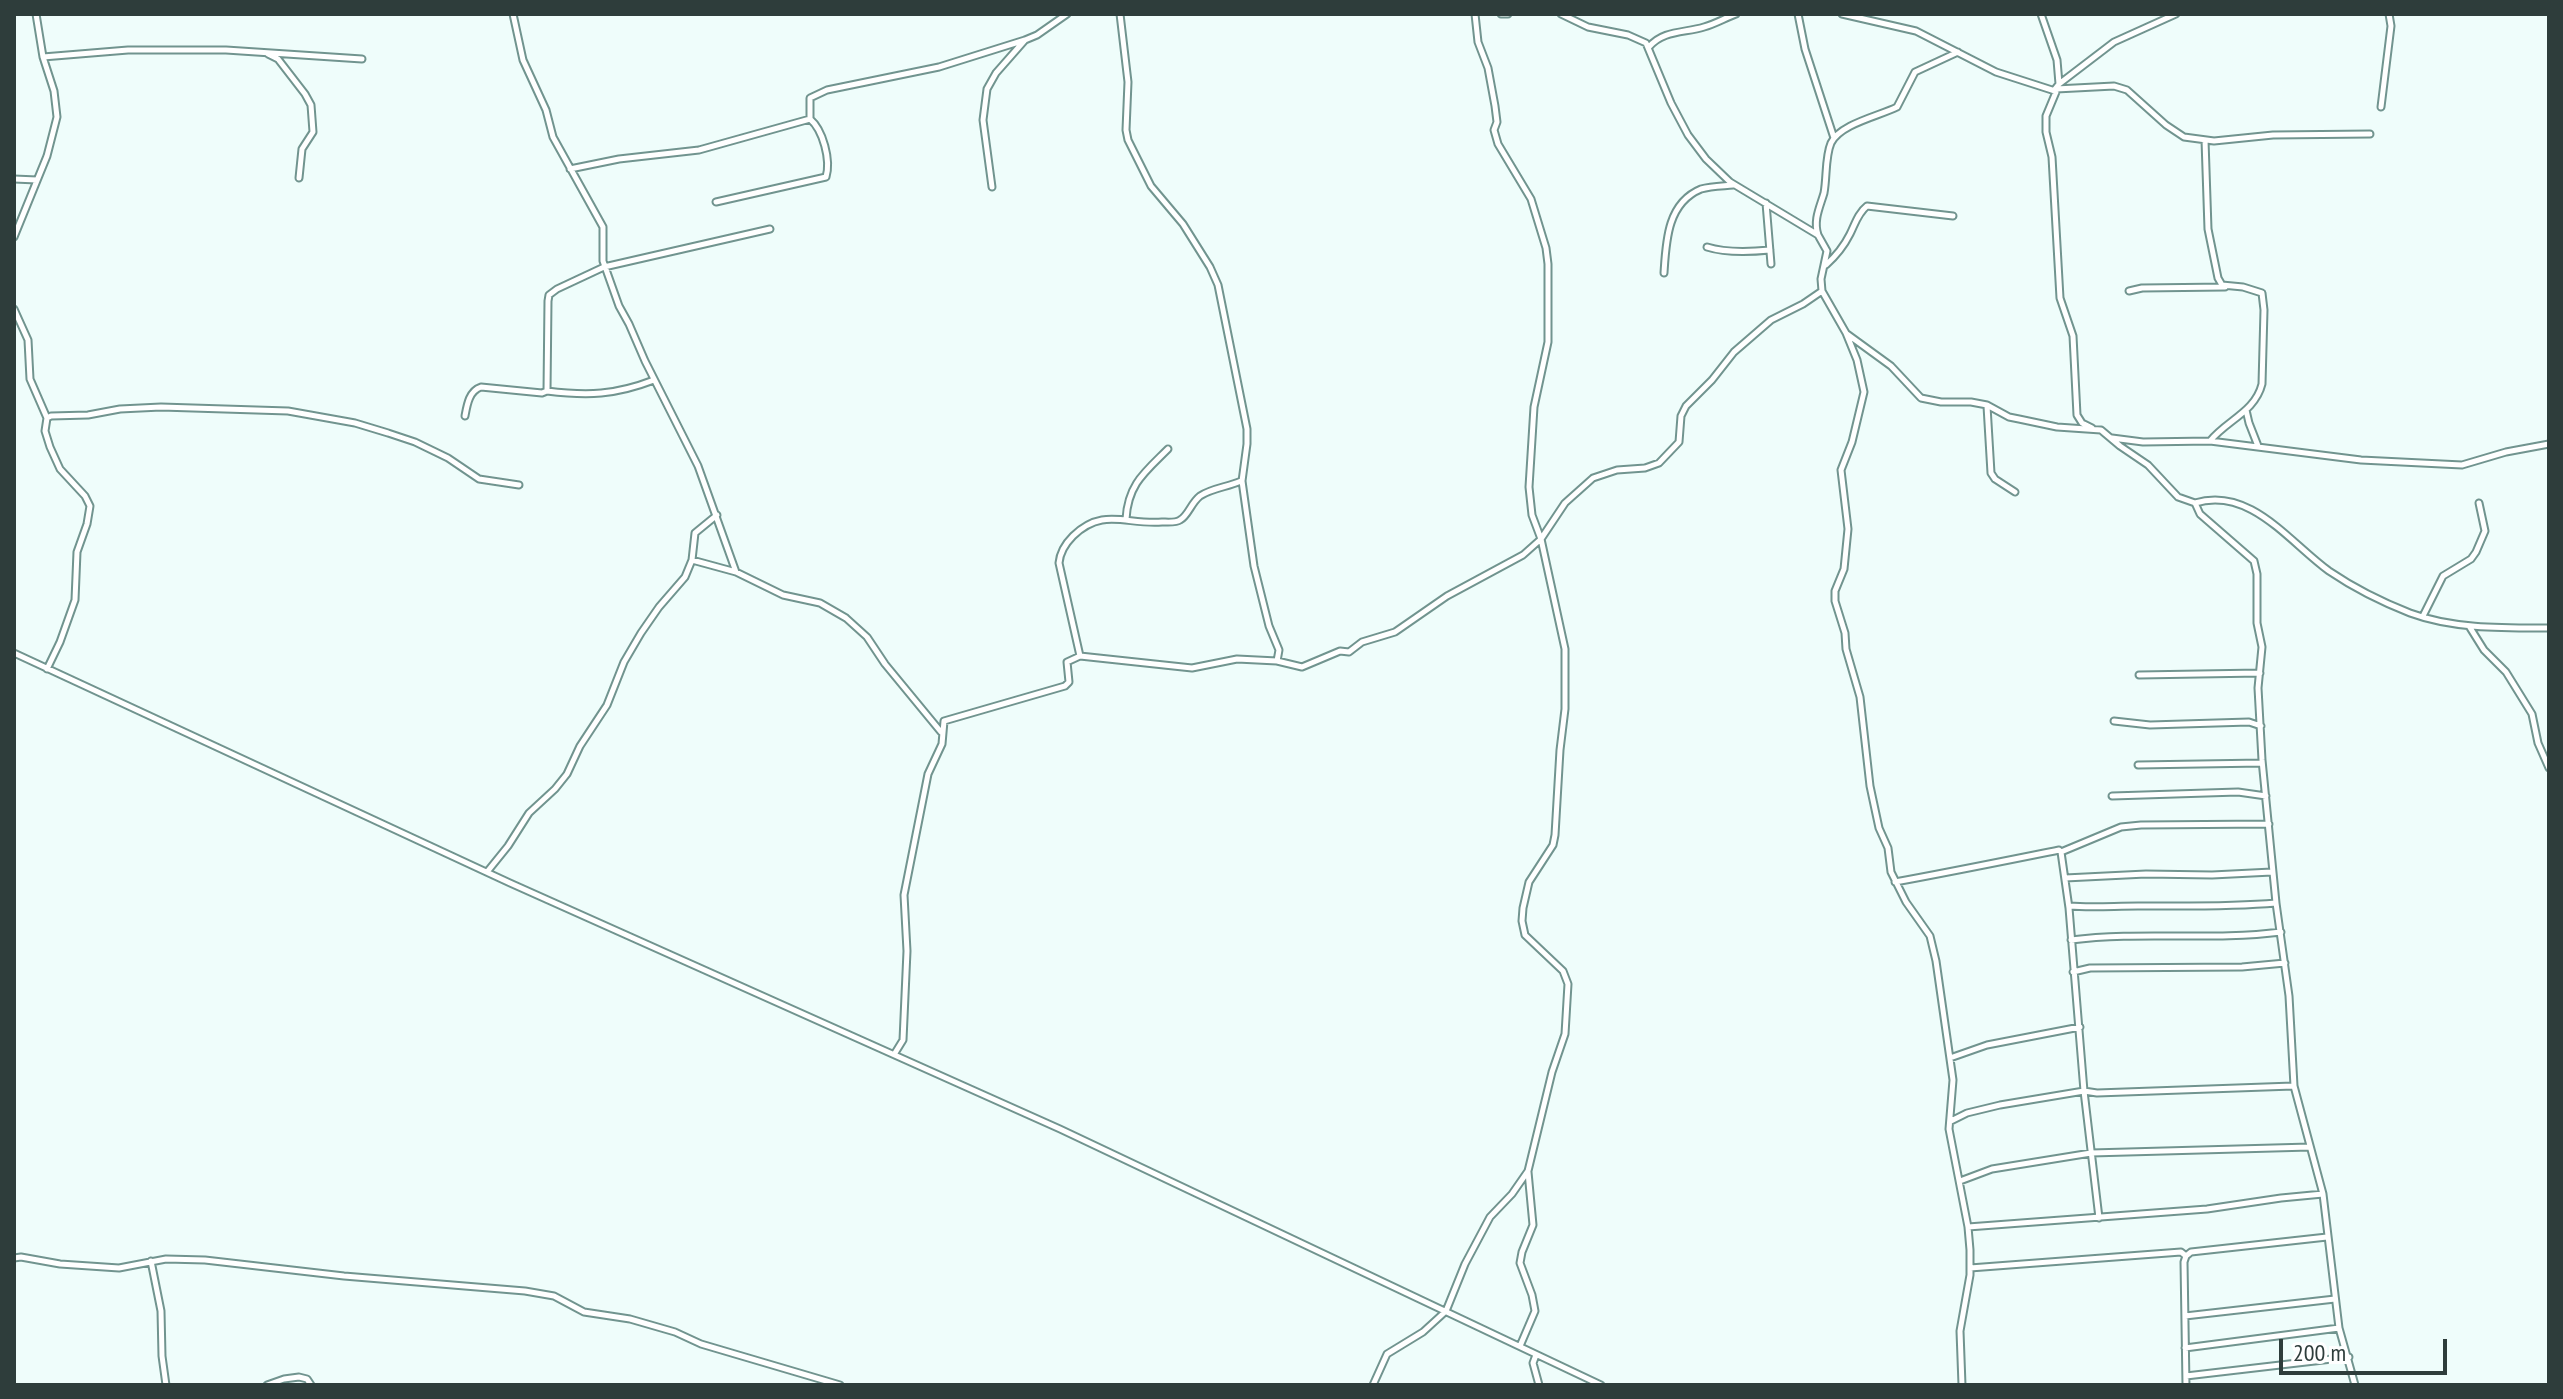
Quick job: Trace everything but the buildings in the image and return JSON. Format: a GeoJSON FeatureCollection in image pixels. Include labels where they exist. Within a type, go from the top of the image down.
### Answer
{"type":"FeatureCollection","features":[{"type":"Feature","properties":{"kind":"street"},"geometry":{"type":"LineString","coordinates":[[14,237],[47,156],[57,117],[36,14]]}},
{"type":"Feature","properties":{"kind":"street"},"geometry":{"type":"LineString","coordinates":[[513,14],[523,60],[546,110],[553,137],[603,227],[604,267],[621,311],[698,466],[736,572]]}},
{"type":"Feature","properties":{"kind":"street"},"geometry":{"type":"LineString","coordinates":[[810,119],[810,98],[827,90],[939,67],[1025,40],[1067,14]]}},
{"type":"Feature","properties":{"kind":"street"},"geometry":{"type":"LineString","coordinates":[[1120,14],[1128,82],[1128,140],[1151,186],[1183,224],[1218,285],[1247,429],[1242,481],[1254,566],[1269,626],[1279,650],[1277,661]]}},
{"type":"Feature","properties":{"kind":"street"},"geometry":{"type":"LineString","coordinates":[[1475,14],[1478,42],[1488,68],[1495,106],[1497,122],[1494,130],[1498,144],[1531,199],[1546,248],[1549,334],[1534,407],[1529,487],[1532,515],[1541,539],[1565,649],[1565,709],[1561,728],[1555,835],[1553,845],[1529,882],[1522,921],[1525,935],[1563,971],[1568,984],[1565,1034],[1552,1072],[1528,1171],[1533,1225],[1520,1263],[1535,1311],[1520,1346]]}},
{"type":"Feature","properties":{"kind":"street"},"geometry":{"type":"LineString","coordinates":[[1501,14],[1508,14]]}},
{"type":"Feature","properties":{"kind":"street"},"geometry":{"type":"LineString","coordinates":[[1561,14],[1588,27],[1628,35],[1649,47],[1671,103],[1688,135],[1706,159],[1734,185],[1818,235]]}},
{"type":"Feature","properties":{"kind":"street"},"geometry":{"type":"LineString","coordinates":[[1649,47],[1658,38],[1670,33],[1703,28],[1736,14]]}},
{"type":"Feature","properties":{"kind":"street"},"geometry":{"type":"LineString","coordinates":[[1798,14],[1805,49],[1834,138]]}},
{"type":"Feature","properties":{"kind":"street"},"geometry":{"type":"LineString","coordinates":[[1842,14],[1916,31],[2018,81],[2057,88],[2114,86],[2127,90],[2184,137],[2226,141],[2273,135],[2370,134]]}},
{"type":"Feature","properties":{"kind":"street"},"geometry":{"type":"LineString","coordinates":[[2041,14],[2057,60],[2057,88],[2046,123],[2052,157],[2060,298],[2073,336],[2077,415],[2082,423],[2101,430],[2148,465],[2178,497],[2195,503],[2211,498],[2231,500],[2261,514],[2328,570],[2363,592],[2412,614],[2455,625],[2548,626]]}},
{"type":"Feature","properties":{"kind":"street"},"geometry":{"type":"LineString","coordinates":[[2159,14],[2166,18]]}},
{"type":"Feature","properties":{"kind":"street"},"geometry":{"type":"LineString","coordinates":[[2057,88],[2114,42],[2176,14]]}},
{"type":"Feature","properties":{"kind":"street"},"geometry":{"type":"LineString","coordinates":[[2381,107],[2391,26],[2389,14]]}},
{"type":"Feature","properties":{"kind":"street"},"geometry":{"type":"LineString","coordinates":[[992,187],[983,120],[987,89],[996,73],[1025,40]]}},
{"type":"Feature","properties":{"kind":"street"},"geometry":{"type":"LineString","coordinates":[[43,57],[128,50],[251,51],[362,59]]}},
{"type":"Feature","properties":{"kind":"street"},"geometry":{"type":"LineString","coordinates":[[251,51],[278,59],[309,101],[313,132],[301,153],[299,178]]}},
{"type":"Feature","properties":{"kind":"street"},"geometry":{"type":"LineString","coordinates":[[1958,52],[1915,72],[1897,107],[1856,123],[1834,138],[1815,221],[1818,235],[1827,251],[1821,279],[1822,291],[1846,333],[1857,360],[1864,392],[1852,442],[1841,470],[1848,529],[1844,569],[1835,591],[1835,601],[1860,697],[1875,812],[1888,848],[1895,882],[1932,940],[1953,1080],[1949,1129],[1968,1227],[1970,1268],[1960,1331],[1962,1385]]}},
{"type":"Feature","properties":{"kind":"street"},"geometry":{"type":"LineString","coordinates":[[570,170],[632,157],[699,150],[810,119]]}},
{"type":"Feature","properties":{"kind":"street"},"geometry":{"type":"LineString","coordinates":[[716,202],[826,177],[829,168],[821,137],[816,124],[810,119]]}},
{"type":"Feature","properties":{"kind":"street"},"geometry":{"type":"LineString","coordinates":[[2205,140],[2208,229],[2218,278],[2222,285],[2230,287]]}},
{"type":"Feature","properties":{"kind":"street"},"geometry":{"type":"LineString","coordinates":[[14,179],[37,180]]}},
{"type":"Feature","properties":{"kind":"street"},"geometry":{"type":"LineString","coordinates":[[1664,273],[1669,225],[1675,211],[1704,188],[1734,185]]}},
{"type":"Feature","properties":{"kind":"street"},"geometry":{"type":"LineString","coordinates":[[1766,203],[1771,264]]}},
{"type":"Feature","properties":{"kind":"street"},"geometry":{"type":"LineString","coordinates":[[1824,266],[1835,257],[1867,206],[1953,216]]}},
{"type":"Feature","properties":{"kind":"street"},"geometry":{"type":"LineString","coordinates":[[547,391],[549,295],[575,279],[604,267],[770,229]]}},
{"type":"Feature","properties":{"kind":"street"},"geometry":{"type":"LineString","coordinates":[[1707,247],[1754,252],[1770,250]]}},
{"type":"Feature","properties":{"kind":"street"},"geometry":{"type":"LineString","coordinates":[[2129,291],[2142,288],[2243,287],[2262,293],[2262,384],[2259,395],[2210,441]]}},
{"type":"Feature","properties":{"kind":"street"},"geometry":{"type":"LineString","coordinates":[[895,1053],[903,1040],[907,951],[904,895],[928,774],[942,744],[944,721],[1065,686],[1069,682],[1067,662],[1080,656],[1192,668],[1232,660],[1277,661],[1302,667],[1340,651],[1349,652],[1362,642],[1388,636],[1447,596],[1523,555],[1541,539],[1565,503],[1589,480],[1617,470],[1653,466],[1663,460],[1679,442],[1681,416],[1686,406],[1734,352],[1771,320],[1822,291]]}},
{"type":"Feature","properties":{"kind":"street"},"geometry":{"type":"LineString","coordinates":[[14,309],[28,340],[30,379],[47,418],[45,431],[60,469],[85,496],[90,506],[89,519],[77,552],[75,600],[47,669]]}},
{"type":"Feature","properties":{"kind":"street"},"geometry":{"type":"LineString","coordinates":[[1846,333],[1891,366],[1921,398],[1931,402],[1971,402],[1987,405],[2009,417],[2057,427],[2093,428]]}},
{"type":"Feature","properties":{"kind":"street"},"geometry":{"type":"LineString","coordinates":[[465,416],[475,388],[596,395],[626,391],[654,380]]}},
{"type":"Feature","properties":{"kind":"street"},"geometry":{"type":"LineString","coordinates":[[1987,405],[1991,473],[2015,492]]}},
{"type":"Feature","properties":{"kind":"street"},"geometry":{"type":"LineString","coordinates":[[47,418],[161,407],[288,411],[355,423],[388,433],[448,458],[479,479],[519,485]]}},
{"type":"Feature","properties":{"kind":"street"},"geometry":{"type":"LineString","coordinates":[[2246,410],[2258,446]]}},
{"type":"Feature","properties":{"kind":"street"},"geometry":{"type":"LineString","coordinates":[[2111,437],[2143,442],[2210,441],[2361,460],[2462,465],[2549,444]]}},
{"type":"Feature","properties":{"kind":"street"},"geometry":{"type":"LineString","coordinates":[[1126,519],[1131,490],[1168,449]]}},
{"type":"Feature","properties":{"kind":"street"},"geometry":{"type":"LineString","coordinates":[[1080,656],[1059,563],[1061,553],[1074,535],[1104,518],[1139,523],[1180,520],[1190,505],[1203,494],[1242,481]]}},
{"type":"Feature","properties":{"kind":"street"},"geometry":{"type":"LineString","coordinates":[[2195,503],[2200,514],[2254,561],[2257,574],[2257,623],[2262,647],[2262,763],[2272,872],[2285,963],[2294,1086],[2323,1194],[2339,1328],[2355,1385]]}},
{"type":"Feature","properties":{"kind":"street"},"geometry":{"type":"LineString","coordinates":[[2423,616],[2443,576],[2471,559],[2476,552],[2485,531],[2479,503]]}},
{"type":"Feature","properties":{"kind":"street"},"geometry":{"type":"LineString","coordinates":[[487,872],[529,813],[567,774],[580,746],[603,713],[624,662],[641,633],[685,577],[692,560],[695,533],[717,515]]}},
{"type":"Feature","properties":{"kind":"street"},"geometry":{"type":"LineString","coordinates":[[692,560],[736,572],[783,595],[820,603],[854,624],[942,732]]}},
{"type":"Feature","properties":{"kind":"street"},"geometry":{"type":"LineString","coordinates":[[2468,625],[2484,650],[2506,672],[2532,714],[2538,743],[2549,768]]}},
{"type":"Feature","properties":{"kind":"street"},"geometry":{"type":"LineString","coordinates":[[14,653],[487,872],[895,1053],[1601,1385]]}},
{"type":"Feature","properties":{"kind":"street"},"geometry":{"type":"LineString","coordinates":[[2139,675],[2260,673]]}},
{"type":"Feature","properties":{"kind":"street"},"geometry":{"type":"LineString","coordinates":[[2114,721],[2150,725],[2249,722],[2261,726]]}},
{"type":"Feature","properties":{"kind":"street"},"geometry":{"type":"LineString","coordinates":[[2138,765],[2262,763]]}},
{"type":"Feature","properties":{"kind":"street"},"geometry":{"type":"LineString","coordinates":[[2112,796],[2238,792],[2266,796]]}},
{"type":"Feature","properties":{"kind":"street"},"geometry":{"type":"LineString","coordinates":[[1895,882],[1988,862],[2061,852],[2121,827],[2269,824]]}},
{"type":"Feature","properties":{"kind":"street"},"geometry":{"type":"LineString","coordinates":[[2061,852],[2099,1218]]}},
{"type":"Feature","properties":{"kind":"street"},"geometry":{"type":"LineString","coordinates":[[2065,878],[2272,872]]}},
{"type":"Feature","properties":{"kind":"street"},"geometry":{"type":"LineString","coordinates":[[2069,906],[2104,908],[2276,903]]}},
{"type":"Feature","properties":{"kind":"street"},"geometry":{"type":"LineString","coordinates":[[2071,940],[2281,932]]}},
{"type":"Feature","properties":{"kind":"street"},"geometry":{"type":"LineString","coordinates":[[2073,972],[2090,968],[2242,967],[2285,963]]}},
{"type":"Feature","properties":{"kind":"street"},"geometry":{"type":"LineString","coordinates":[[1950,1058],[1987,1045],[2080,1027]]}},
{"type":"Feature","properties":{"kind":"street"},"geometry":{"type":"LineString","coordinates":[[1951,1121],[1967,1113],[2000,1105],[2084,1091],[2197,1092],[2294,1086]]}},
{"type":"Feature","properties":{"kind":"street"},"geometry":{"type":"LineString","coordinates":[[1960,1181],[1992,1169],[2091,1153],[2310,1147]]}},
{"type":"Feature","properties":{"kind":"street"},"geometry":{"type":"LineString","coordinates":[[1373,1385],[1387,1354],[1423,1332],[1446,1311],[1465,1264],[1490,1217],[1528,1171]]}},
{"type":"Feature","properties":{"kind":"street"},"geometry":{"type":"LineString","coordinates":[[1968,1227],[2207,1209],[2323,1194]]}},
{"type":"Feature","properties":{"kind":"street"},"geometry":{"type":"LineString","coordinates":[[2186,1385],[2186,1256],[2191,1252],[2327,1237]]}},
{"type":"Feature","properties":{"kind":"street"},"geometry":{"type":"LineString","coordinates":[[1970,1268],[2181,1252],[2186,1256]]}},
{"type":"Feature","properties":{"kind":"street"},"geometry":{"type":"LineString","coordinates":[[14,1258],[111,1268],[151,1261],[205,1260],[304,1272],[516,1290],[554,1296],[584,1312],[630,1319],[675,1332],[701,1344],[840,1385]]}},
{"type":"Feature","properties":{"kind":"street"},"geometry":{"type":"LineString","coordinates":[[151,1261],[160,1304],[166,1385]]}},
{"type":"Feature","properties":{"kind":"street"},"geometry":{"type":"LineString","coordinates":[[2185,1316],[2335,1299]]}},
{"type":"Feature","properties":{"kind":"street"},"geometry":{"type":"LineString","coordinates":[[2185,1348],[2339,1328]]}},
{"type":"Feature","properties":{"kind":"street"},"geometry":{"type":"LineString","coordinates":[[1536,1355],[1533,1363],[1539,1385]]}},
{"type":"Feature","properties":{"kind":"street"},"geometry":{"type":"LineString","coordinates":[[2186,1376],[2349,1357]]}},
{"type":"Feature","properties":{"kind":"street"},"geometry":{"type":"LineString","coordinates":[[267,1385],[299,1377],[307,1379],[311,1385]]}}]}
